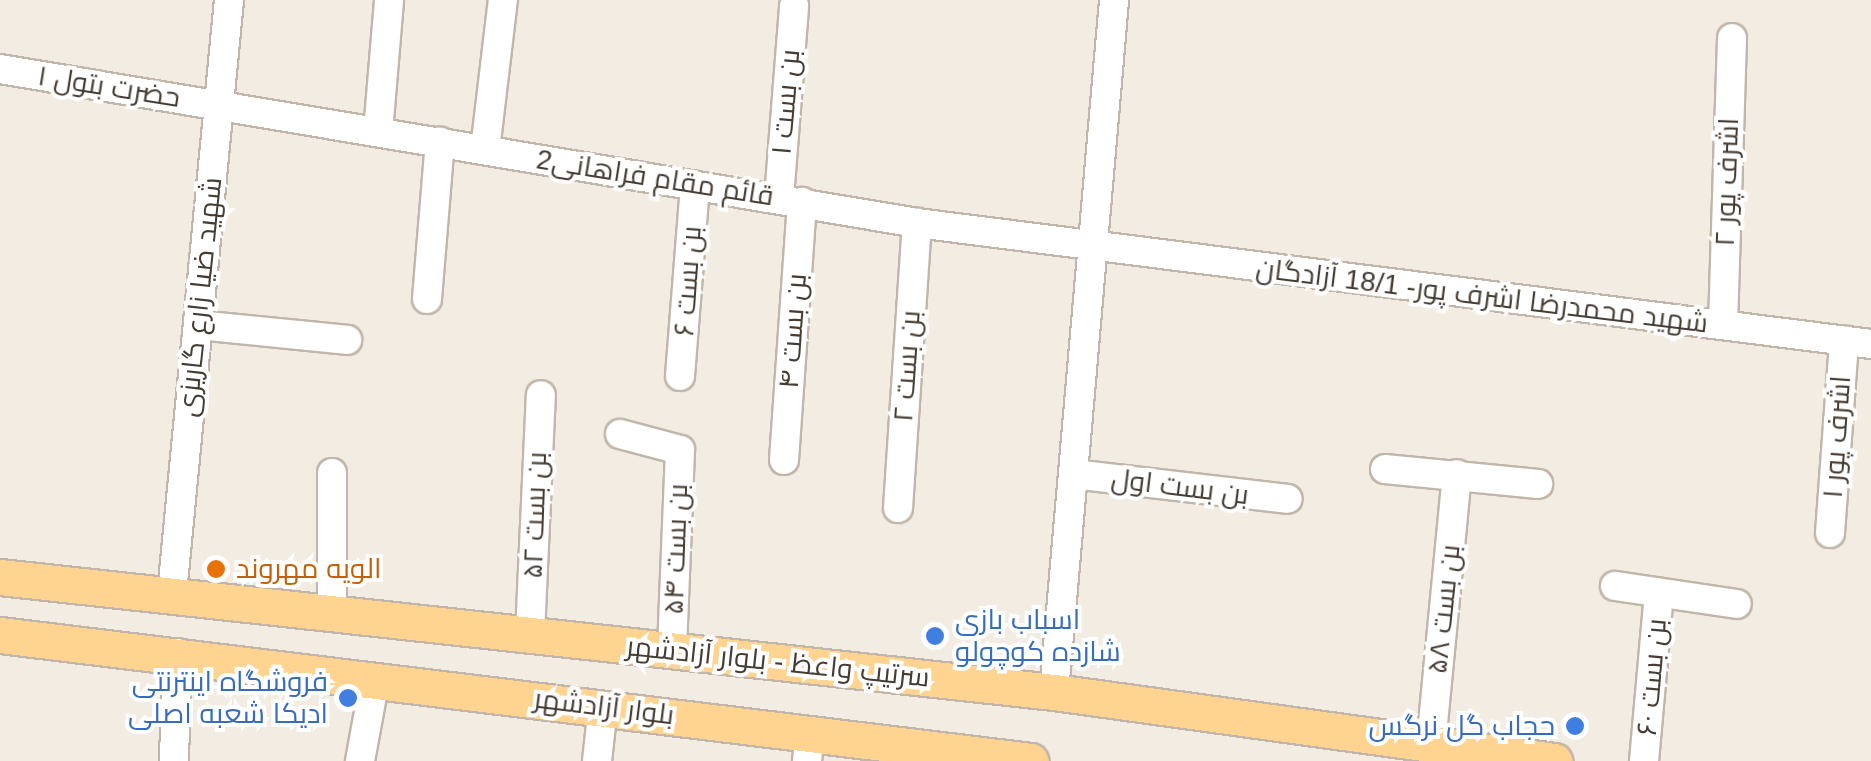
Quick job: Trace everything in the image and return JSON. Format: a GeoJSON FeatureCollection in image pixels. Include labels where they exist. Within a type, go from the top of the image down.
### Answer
{"type":"FeatureCollection","features":[{"type":"Feature","properties":{"kind":"main road","name":"سرتیپ واعظ - بلوار آزادشهر"},"geometry":{"type":"LineString","coordinates":[[0,577],[1054,692],[1554,761]]}},
{"type":"Feature","properties":{"kind":"main road"},"geometry":{"type":"LineString","coordinates":[[0,635],[178,653]]}},
{"type":"Feature","properties":{"kind":"main road","name":"بلوار آزادشهر"},"geometry":{"type":"LineString","coordinates":[[178,653],[603,707],[809,747],[1030,761]]}},
{"type":"Feature","properties":{"kind":"street","name":"شهید ضیا زارع گاریزی"},"geometry":{"type":"LineString","coordinates":[[172,593],[229,0]]}},
{"type":"Feature","properties":{"kind":"street"},"geometry":{"type":"LineString","coordinates":[[378,132],[390,0]]}},
{"type":"Feature","properties":{"kind":"street"},"geometry":{"type":"LineString","coordinates":[[484,150],[503,0]]}},
{"type":"Feature","properties":{"kind":"street"},"geometry":{"type":"LineString","coordinates":[[1054,692],[1114,0]]}},
{"type":"Feature","properties":{"kind":"street","name":"بن بست ۱"},"geometry":{"type":"LineString","coordinates":[[790,200],[794,6]]}},
{"type":"Feature","properties":{"kind":"street","name":"۲ اشرف پور"},"geometry":{"type":"LineString","coordinates":[[1723,326],[1732,38]]}},
{"type":"Feature","properties":{"kind":"street","name":"حضرت بتول ۱"},"geometry":{"type":"LineString","coordinates":[[0,69],[219,105]]}},
{"type":"Feature","properties":{"kind":"street","name":"2قائم مقام فراهانی"},"geometry":{"type":"LineString","coordinates":[[219,105],[917,223],[1092,248]]}},
{"type":"Feature","properties":{"kind":"street"},"geometry":{"type":"LineString","coordinates":[[427,298],[440,142]]}},
{"type":"Feature","properties":{"kind":"street","name":"بن بست ۶"},"geometry":{"type":"LineString","coordinates":[[680,376],[695,186]]}},
{"type":"Feature","properties":{"kind":"street","name":"بن بست ۴"},"geometry":{"type":"LineString","coordinates":[[784,460],[790,200]]}},
{"type":"Feature","properties":{"kind":"street","name":"بن بست ۲"},"geometry":{"type":"LineString","coordinates":[[898,508],[917,223]]}},
{"type":"Feature","properties":{"kind":"street","name":"شهید محمدرضا اشرف پور- 18/1 آزادگان"},"geometry":{"type":"LineString","coordinates":[[1092,248],[1858,342]]}},
{"type":"Feature","properties":{"kind":"street"},"geometry":{"type":"LineString","coordinates":[[198,325],[347,340]]}},
{"type":"Feature","properties":{"kind":"street","name":"۱ اشرف پور"},"geometry":{"type":"LineString","coordinates":[[1830,533],[1858,342]]}},
{"type":"Feature","properties":{"kind":"street","name":"بن بست ۵۲"},"geometry":{"type":"LineString","coordinates":[[530,634],[540,395]]}},
{"type":"Feature","properties":{"kind":"street","name":"بن بست ۵۴"},"geometry":{"type":"LineString","coordinates":[[620,434],[680,450],[672,650]]}},
{"type":"Feature","properties":{"kind":"street"},"geometry":{"type":"LineString","coordinates":[[1386,469],[1538,484]]}},
{"type":"Feature","properties":{"kind":"street"},"geometry":{"type":"LineString","coordinates":[[332,473],[332,612]]}},
{"type":"Feature","properties":{"kind":"street","name":"بن بست اول"},"geometry":{"type":"LineString","coordinates":[[1073,474],[1288,499]]}},
{"type":"Feature","properties":{"kind":"street","name":"بن بست ۵۸"},"geometry":{"type":"LineString","coordinates":[[1430,744],[1458,474]]}},
{"type":"Feature","properties":{"kind":"street","name":"بن بست ۶۰"},"geometry":{"type":"LineString","coordinates":[[1615,586],[1737,604]]}},
{"type":"Feature","properties":{"kind":"street","name":"بن بست ۶۰"},"geometry":{"type":"LineString","coordinates":[[1644,761],[1659,593]]}},
{"type":"Feature","properties":{"kind":"street"},"geometry":{"type":"LineString","coordinates":[[174,761],[178,653]]}},
{"type":"Feature","properties":{"kind":"street"},"geometry":{"type":"LineString","coordinates":[[360,761],[375,679]]}},
{"type":"Feature","properties":{"kind":"street"},"geometry":{"type":"LineString","coordinates":[[597,761],[603,707]]}},
{"type":"Feature","properties":{"kind":"place","name":"الویه مهروند"},"geometry":{"type":"Point","coordinates":[216,569]}},
{"type":"Feature","properties":{"kind":"place","name":"اسباب بازی شازده کوچولو"},"geometry":{"type":"Point","coordinates":[935,636]}},
{"type":"Feature","properties":{"kind":"place","name":"فروشگاه اینترنتی ادیکا شعبه اصلی"},"geometry":{"type":"Point","coordinates":[348,698]}},
{"type":"Feature","properties":{"kind":"place","name":"حجاب گل نرگس"},"geometry":{"type":"Point","coordinates":[1575,726]}}]}
